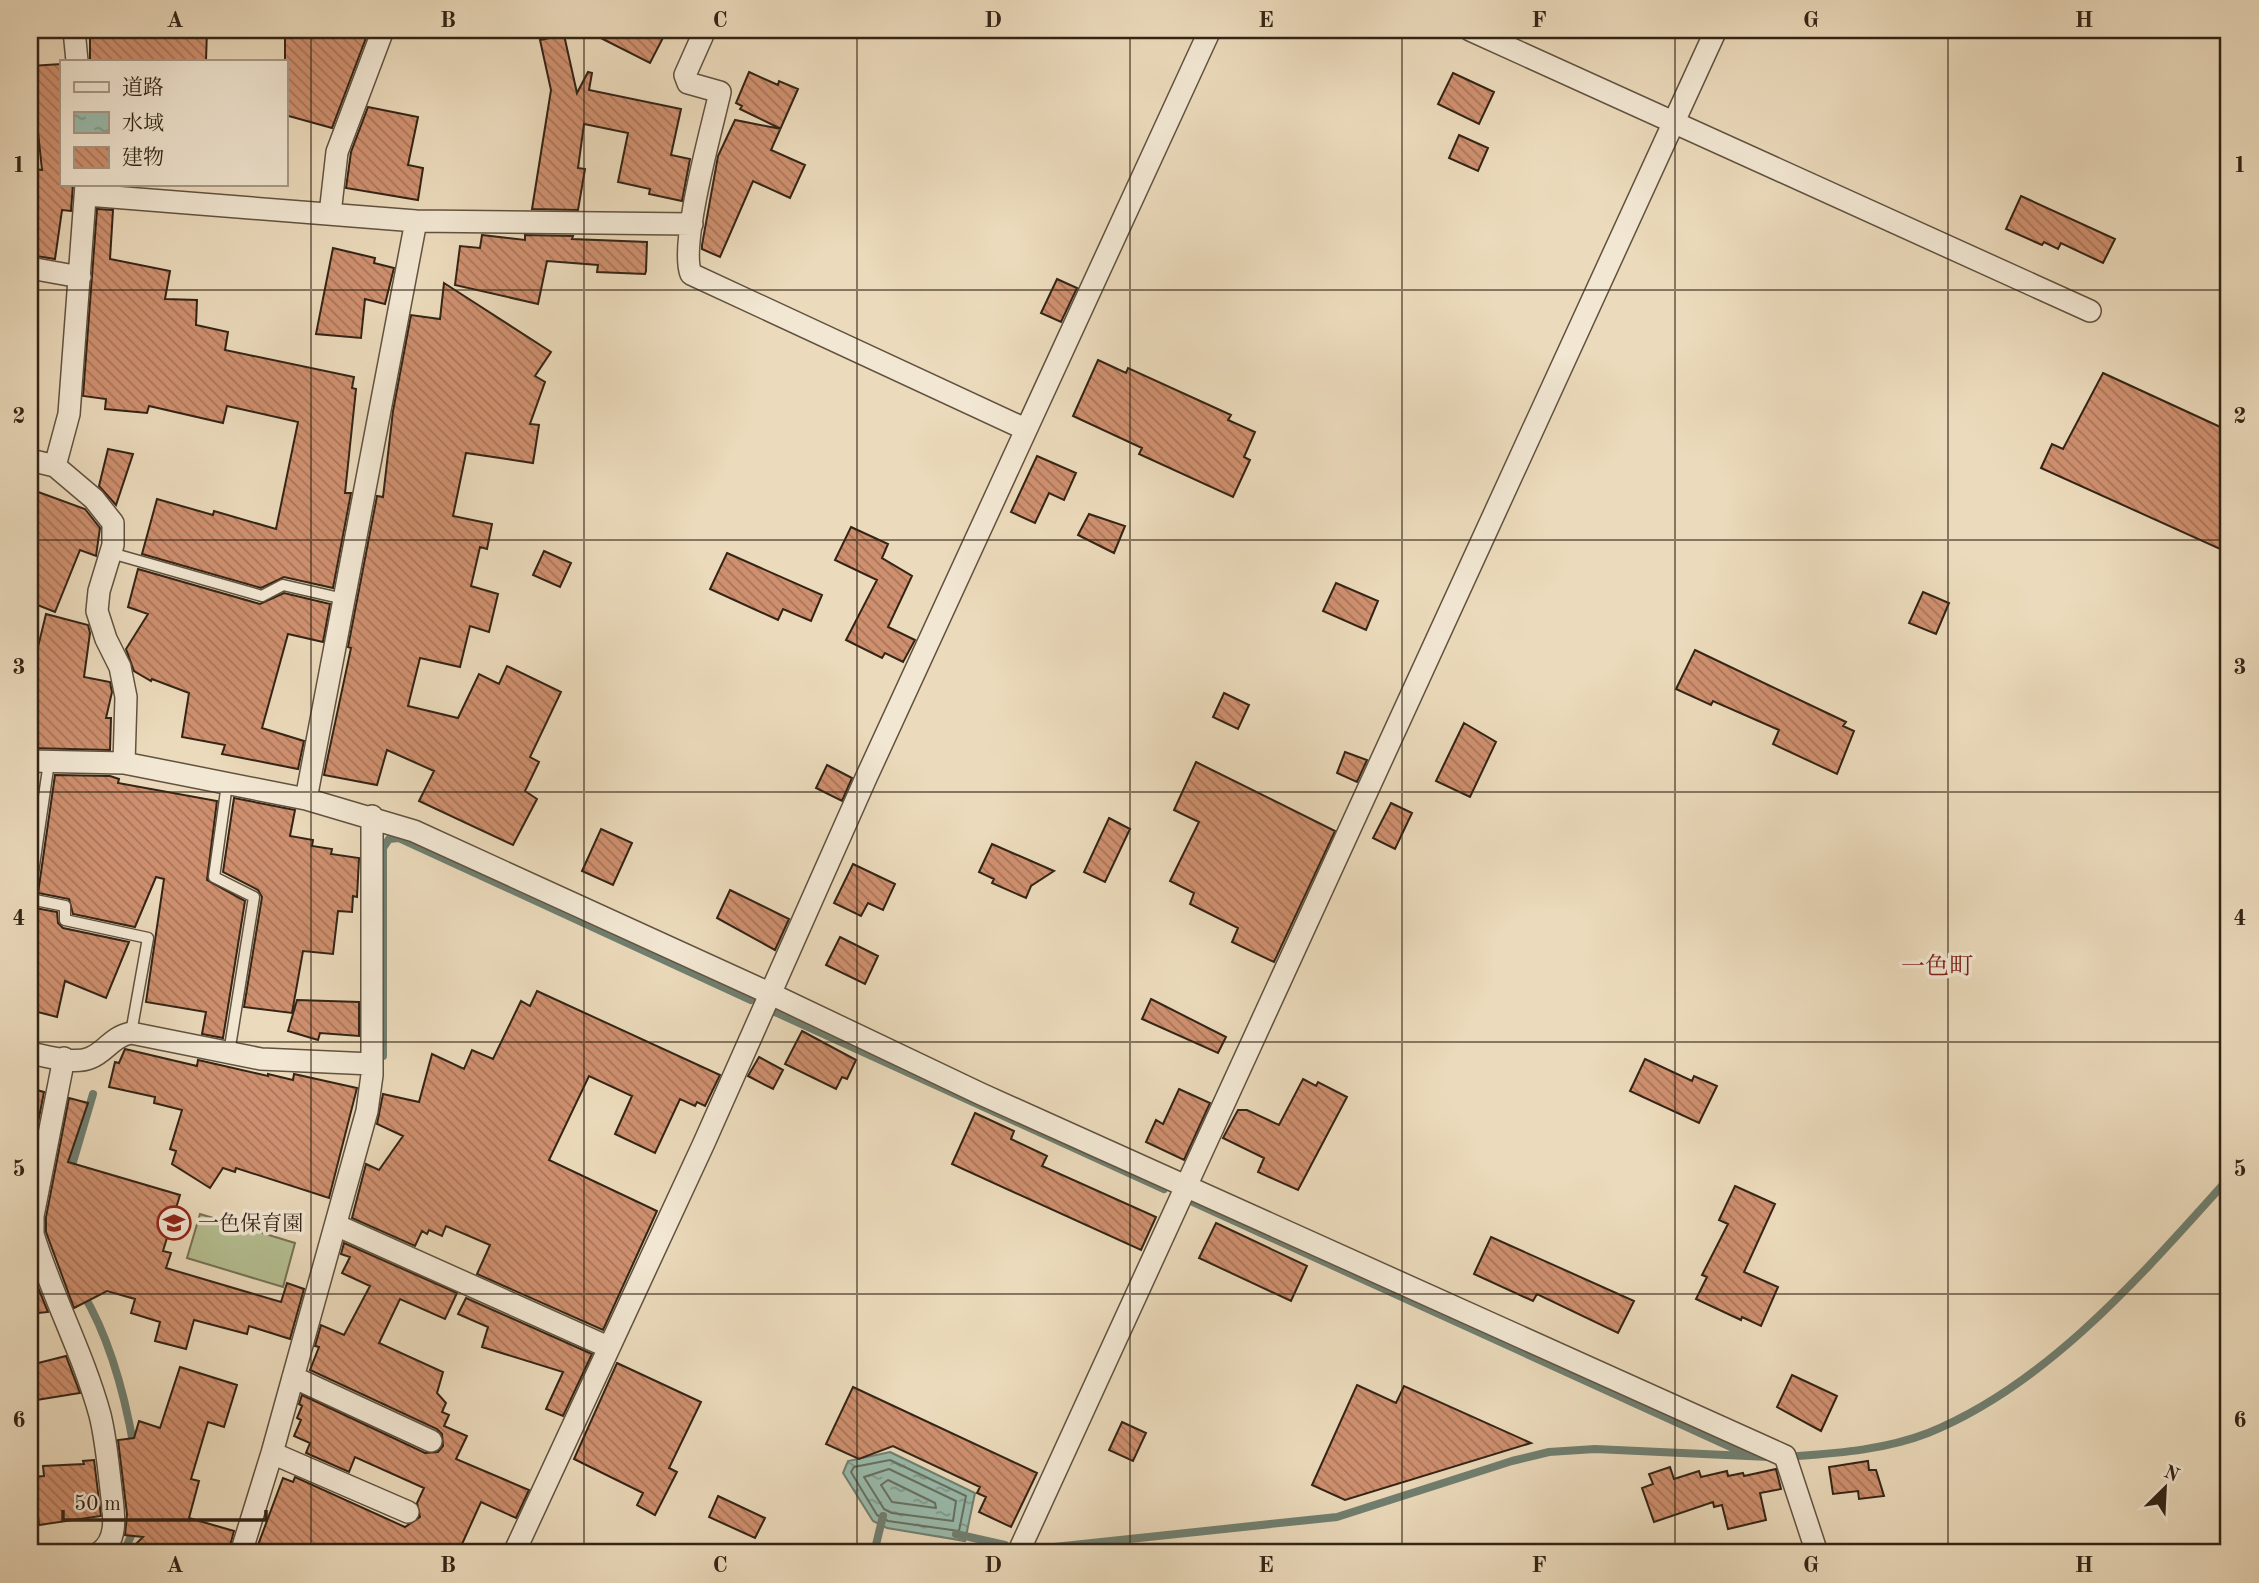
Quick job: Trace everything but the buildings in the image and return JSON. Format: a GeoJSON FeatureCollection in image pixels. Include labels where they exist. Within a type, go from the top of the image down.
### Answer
{"type":"FeatureCollection","features":[{"type":"Feature","properties":{"kind":"street"},"geometry":{"type":"LineString","coordinates":[[74,30],[76,60]]}},
{"type":"Feature","properties":{"kind":"street"},"geometry":{"type":"LineString","coordinates":[[330,214],[337,152],[383,30]]}},
{"type":"Feature","properties":{"kind":"street"},"geometry":{"type":"LineString","coordinates":[[705,30],[685,75],[688,83],[720,92],[692,224],[687,264],[691,274],[1025,429]]}},
{"type":"Feature","properties":{"kind":"street"},"geometry":{"type":"LineString","coordinates":[[514,1553],[771,994],[1025,429],[1210,30]]}},
{"type":"Feature","properties":{"kind":"street"},"geometry":{"type":"LineString","coordinates":[[1470,30],[2090,311]]}},
{"type":"Feature","properties":{"kind":"street"},"geometry":{"type":"LineString","coordinates":[[1018,1553],[1716,30]]}},
{"type":"Feature","properties":{"kind":"street"},"geometry":{"type":"LineString","coordinates":[[55,466],[69,414],[87,189],[416,221],[692,224]]}},
{"type":"Feature","properties":{"kind":"street"},"geometry":{"type":"LineString","coordinates":[[306,799],[416,221]]}},
{"type":"Feature","properties":{"kind":"street"},"geometry":{"type":"LineString","coordinates":[[30,268],[80,277]]}},
{"type":"Feature","properties":{"kind":"street"},"geometry":{"type":"LineString","coordinates":[[30,460],[55,466],[94,499],[113,523],[111,553],[97,611],[106,639],[120,667],[124,687],[124,763]]}},
{"type":"Feature","properties":{"kind":"street"},"geometry":{"type":"LineString","coordinates":[[39,762],[124,763],[306,799],[372,816],[414,831],[1186,1187],[1785,1456],[1817,1553]]}},
{"type":"Feature","properties":{"kind":"street"},"geometry":{"type":"LineString","coordinates":[[241,1553],[358,1152],[367,1111],[372,1064],[372,816]]}},
{"type":"Feature","properties":{"kind":"street"},"geometry":{"type":"LineString","coordinates":[[30,1053],[90,1059],[118,1035],[131,1032],[261,1059],[372,1064]]}},
{"type":"Feature","properties":{"kind":"street"},"geometry":{"type":"LineString","coordinates":[[64,1058],[40,1123],[33,1234],[100,1415],[115,1522],[110,1540],[99,1553]]}},
{"type":"Feature","properties":{"kind":"street"},"geometry":{"type":"LineString","coordinates":[[335,1226],[608,1348]]}},
{"type":"Feature","properties":{"kind":"street"},"geometry":{"type":"LineString","coordinates":[[293,1377],[431,1441]]}},
{"type":"Feature","properties":{"kind":"street"},"geometry":{"type":"LineString","coordinates":[[272,1453],[408,1512]]}},
{"type":"Feature","properties":{"kind":"lane"},"geometry":{"type":"LineString","coordinates":[[111,553],[262,596],[283,586],[344,599]]}},
{"type":"Feature","properties":{"kind":"lane"},"geometry":{"type":"LineString","coordinates":[[30,893],[39,762]]}},
{"type":"Feature","properties":{"kind":"lane"},"geometry":{"type":"LineString","coordinates":[[228,783],[214,877],[254,897],[229,1053]]}},
{"type":"Feature","properties":{"kind":"lane"},"geometry":{"type":"LineString","coordinates":[[30,899],[65,906],[65,919],[148,938],[131,1032]]}},
{"type":"Feature","properties":{"kind":"shaded area"},"geometry":{"type":"Polygon","coordinates":[[[200,1214],[295,1243],[283,1287],[187,1258],[200,1214]]]}},
{"type":"Feature","properties":{"kind":"water"},"geometry":{"type":"Polygon","coordinates":[[[890,1452],[975,1493],[965,1541],[887,1528],[873,1521],[843,1473],[848,1461],[890,1452]]]}},
{"type":"Feature","properties":{"kind":"waterway"},"geometry":{"type":"LineString","coordinates":[[383,1056],[383,848],[389,839],[399,838],[751,1000]]}},
{"type":"Feature","properties":{"kind":"waterway"},"geometry":{"type":"LineString","coordinates":[[775,1012],[1164,1189]]}},
{"type":"Feature","properties":{"kind":"waterway"},"geometry":{"type":"LineString","coordinates":[[70,1172],[93,1094]]}},
{"type":"Feature","properties":{"kind":"waterway"},"geometry":{"type":"LineString","coordinates":[[1798,1456],[1864,1449],[1928,1433],[1972,1412],[2014,1386],[2054,1356],[2092,1322],[2163,1251],[2229,1178]]}},
{"type":"Feature","properties":{"kind":"waterway"},"geometry":{"type":"LineString","coordinates":[[1193,1202],[1744,1453]]}},
{"type":"Feature","properties":{"kind":"waterway"},"geometry":{"type":"LineString","coordinates":[[82,1292],[101,1328],[115,1368],[134,1448]]}},
{"type":"Feature","properties":{"kind":"waterway"},"geometry":{"type":"LineString","coordinates":[[1035,1549],[1337,1517],[1512,1461],[1549,1452],[1595,1449],[1769,1457]]}},
{"type":"Feature","properties":{"kind":"waterway"},"geometry":{"type":"LineString","coordinates":[[874,1553],[883,1516]]}},
{"type":"Feature","properties":{"kind":"waterway"},"geometry":{"type":"LineString","coordinates":[[117,1553],[127,1545],[135,1527]]}},
{"type":"Feature","properties":{"kind":"waterway"},"geometry":{"type":"LineString","coordinates":[[956,1534],[1005,1545]]}},
{"type":"Feature","properties":{"kind":"place","name":"一色保育園"},"geometry":{"type":"Point","coordinates":[174,1223]}},
{"type":"Feature","properties":{"kind":"district","name":"一色町"},"geometry":{"type":"Point","coordinates":[1937,966]}}]}
